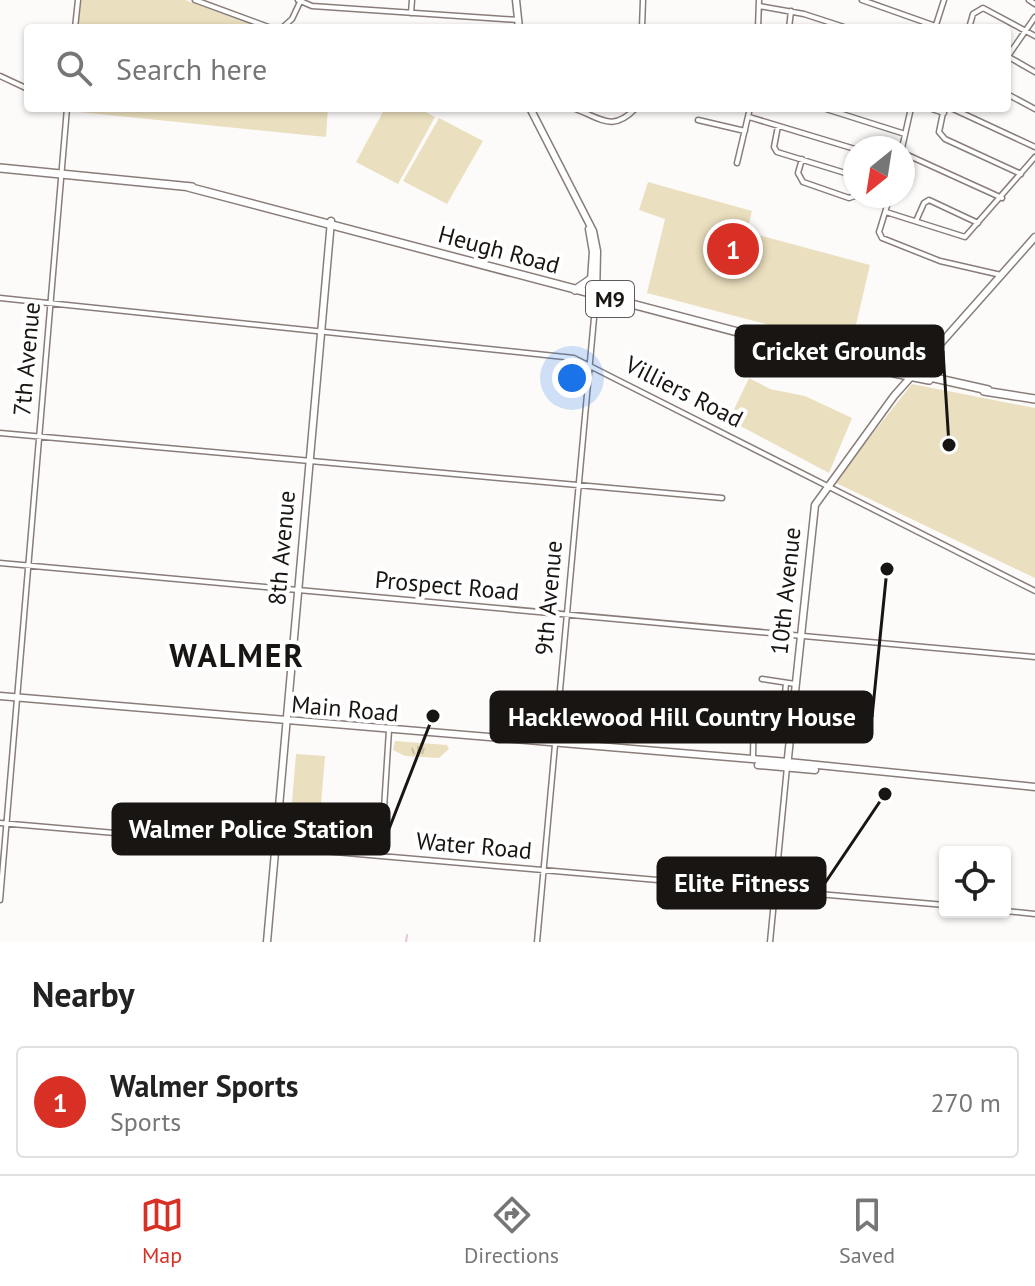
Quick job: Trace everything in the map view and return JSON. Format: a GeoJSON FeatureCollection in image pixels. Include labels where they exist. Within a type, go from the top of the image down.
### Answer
{"type":"FeatureCollection","features":[{"type":"Feature","properties":{"kind":"main road"},"geometry":{"type":"LineString","coordinates":[[516,0],[518,24]]}},
{"type":"Feature","properties":{"kind":"main road","name":"9th Avenue"},"geometry":{"type":"LineString","coordinates":[[532,112],[587,218],[597,251],[593,295]]}},
{"type":"Feature","properties":{"kind":"main road","name":"Heugh Road"},"geometry":{"type":"LineString","coordinates":[[0,168],[188,187],[593,295],[913,375]]}},
{"type":"Feature","properties":{"kind":"main road","name":"9th Avenue"},"geometry":{"type":"LineString","coordinates":[[587,218],[593,252],[593,295]]}},
{"type":"Feature","properties":{"kind":"main road","name":"8th Avenue"},"geometry":{"type":"LineString","coordinates":[[265,942],[330,223]]}},
{"type":"Feature","properties":{"kind":"main road","name":"10th Avenue"},"geometry":{"type":"LineString","coordinates":[[788,765],[812,516],[828,486],[913,375],[1035,237]]}},
{"type":"Feature","properties":{"kind":"main road"},"geometry":{"type":"LineString","coordinates":[[575,290],[591,279]]}},
{"type":"Feature","properties":{"kind":"main road"},"geometry":{"type":"LineString","coordinates":[[926,360],[927,371],[933,376]]}},
{"type":"Feature","properties":{"kind":"main road","name":"M9"},"geometry":{"type":"LineString","coordinates":[[913,375],[933,376],[988,390]]}},
{"type":"Feature","properties":{"kind":"main road","name":"M9"},"geometry":{"type":"LineString","coordinates":[[913,375],[1035,399]]}},
{"type":"Feature","properties":{"kind":"main road","name":"Main Road"},"geometry":{"type":"LineString","coordinates":[[0,696],[1035,787]]}},
{"type":"Feature","properties":{"kind":"main road","name":"Main Road"},"geometry":{"type":"LineString","coordinates":[[735,760],[788,765]]}},
{"type":"Feature","properties":{"kind":"street"},"geometry":{"type":"LineString","coordinates":[[75,24],[78,0]]}},
{"type":"Feature","properties":{"kind":"street"},"geometry":{"type":"LineString","coordinates":[[195,0],[260,24]]}},
{"type":"Feature","properties":{"kind":"street"},"geometry":{"type":"LineString","coordinates":[[411,13],[412,0]]}},
{"type":"Feature","properties":{"kind":"street"},"geometry":{"type":"LineString","coordinates":[[642,24],[643,0]]}},
{"type":"Feature","properties":{"kind":"street"},"geometry":{"type":"LineString","coordinates":[[862,0],[929,24]]}},
{"type":"Feature","properties":{"kind":"street"},"geometry":{"type":"LineString","coordinates":[[938,24],[944,0]]}},
{"type":"Feature","properties":{"kind":"street"},"geometry":{"type":"LineString","coordinates":[[1029,0],[1035,4]]}},
{"type":"Feature","properties":{"kind":"street"},"geometry":{"type":"LineString","coordinates":[[286,24],[292,19],[299,1],[518,20]]}},
{"type":"Feature","properties":{"kind":"street"},"geometry":{"type":"LineString","coordinates":[[758,24],[759,3],[834,24]]}},
{"type":"Feature","properties":{"kind":"street"},"geometry":{"type":"LineString","coordinates":[[970,24],[973,14],[983,8],[1035,36]]}},
{"type":"Feature","properties":{"kind":"street"},"geometry":{"type":"LineString","coordinates":[[789,24],[791,11]]}},
{"type":"Feature","properties":{"kind":"street"},"geometry":{"type":"LineString","coordinates":[[1011,51],[1035,17]]}},
{"type":"Feature","properties":{"kind":"street"},"geometry":{"type":"LineString","coordinates":[[1011,58],[1035,72]]}},
{"type":"Feature","properties":{"kind":"street"},"geometry":{"type":"LineString","coordinates":[[0,76],[24,87]]}},
{"type":"Feature","properties":{"kind":"street"},"geometry":{"type":"LineString","coordinates":[[1011,96],[1035,109]]}},
{"type":"Feature","properties":{"kind":"street","name":"7th Avenue"},"geometry":{"type":"LineString","coordinates":[[0,900],[3,824],[17,697],[67,112]]}},
{"type":"Feature","properties":{"kind":"street"},"geometry":{"type":"LineString","coordinates":[[588,112],[615,123],[630,112]]}},
{"type":"Feature","properties":{"kind":"street"},"geometry":{"type":"LineString","coordinates":[[737,163],[750,112]]}},
{"type":"Feature","properties":{"kind":"street"},"geometry":{"type":"LineString","coordinates":[[836,112],[905,134],[910,112]]}},
{"type":"Feature","properties":{"kind":"street"},"geometry":{"type":"LineString","coordinates":[[944,112],[939,132],[945,139],[1021,174]]}},
{"type":"Feature","properties":{"kind":"street"},"geometry":{"type":"LineString","coordinates":[[960,112],[1035,147]]}},
{"type":"Feature","properties":{"kind":"street"},"geometry":{"type":"LineString","coordinates":[[749,117],[843,145]]}},
{"type":"Feature","properties":{"kind":"street"},"geometry":{"type":"LineString","coordinates":[[698,120],[745,131]]}},
{"type":"Feature","properties":{"kind":"street"},"geometry":{"type":"LineString","coordinates":[[778,126],[775,150],[843,172]]}},
{"type":"Feature","properties":{"kind":"street"},"geometry":{"type":"LineString","coordinates":[[915,157],[1002,198]]}},
{"type":"Feature","properties":{"kind":"street"},"geometry":{"type":"LineString","coordinates":[[886,212],[961,238],[1002,198],[1035,157]]}},
{"type":"Feature","properties":{"kind":"street"},"geometry":{"type":"LineString","coordinates":[[802,159],[798,173],[803,182],[843,196]]}},
{"type":"Feature","properties":{"kind":"street"},"geometry":{"type":"LineString","coordinates":[[916,221],[924,203],[929,200],[978,223]]}},
{"type":"Feature","properties":{"kind":"street"},"geometry":{"type":"LineString","coordinates":[[887,208],[879,232],[882,238],[940,261],[1001,275]]}},
{"type":"Feature","properties":{"kind":"street","name":"9th Avenue"},"geometry":{"type":"LineString","coordinates":[[537,942],[593,295]]}},
{"type":"Feature","properties":{"kind":"street","name":"Villiers Road"},"geometry":{"type":"LineString","coordinates":[[0,298],[565,356],[587,363],[1035,591]]}},
{"type":"Feature","properties":{"kind":"street"},"geometry":{"type":"LineString","coordinates":[[0,433],[722,498]]}},
{"type":"Feature","properties":{"kind":"street","name":"Prospect Road"},"geometry":{"type":"LineString","coordinates":[[0,563],[1035,657]]}},
{"type":"Feature","properties":{"kind":"street"},"geometry":{"type":"LineString","coordinates":[[762,679],[795,684]]}},
{"type":"Feature","properties":{"kind":"street"},"geometry":{"type":"LineString","coordinates":[[781,739],[786,683]]}},
{"type":"Feature","properties":{"kind":"street"},"geometry":{"type":"LineString","coordinates":[[741,697],[754,704],[753,760]]}},
{"type":"Feature","properties":{"kind":"street"},"geometry":{"type":"LineString","coordinates":[[381,856],[389,730]]}},
{"type":"Feature","properties":{"kind":"street","name":"10th Avenue"},"geometry":{"type":"LineString","coordinates":[[770,942],[788,765]]}},
{"type":"Feature","properties":{"kind":"street","name":"Water Road"},"geometry":{"type":"LineString","coordinates":[[3,824],[939,905]]}},
{"type":"Feature","properties":{"kind":"street"},"geometry":{"type":"LineString","coordinates":[[1011,912],[1035,914]]}},
{"type":"Feature","properties":{"kind":"green space"},"geometry":{"type":"Polygon","coordinates":[[[80,0],[185,0],[249,24],[77,24],[80,0]]]}},
{"type":"Feature","properties":{"kind":"green space"},"geometry":{"type":"Polygon","coordinates":[[[79,112],[328,112],[326,137],[79,112]]]}},
{"type":"Feature","properties":{"kind":"green space"},"geometry":{"type":"Polygon","coordinates":[[[383,112],[426,112],[435,117],[398,184],[356,162],[383,112]]]}},
{"type":"Feature","properties":{"kind":"green space"},"geometry":{"type":"Polygon","coordinates":[[[439,118],[483,141],[447,204],[403,181],[439,118]]]}},
{"type":"Feature","properties":{"kind":"green space"},"geometry":{"type":"Polygon","coordinates":[[[648,182],[752,211],[747,232],[870,265],[851,346],[647,293],[665,219],[639,210],[648,182]]]}},
{"type":"Feature","properties":{"kind":"green space"},"geometry":{"type":"Polygon","coordinates":[[[749,378],[770,389],[805,396],[852,418],[829,473],[729,420],[749,378]]]}},
{"type":"Feature","properties":{"kind":"green space"},"geometry":{"type":"Polygon","coordinates":[[[912,384],[1035,408],[1035,578],[834,482],[912,384]]]}},
{"type":"Feature","properties":{"kind":"green space"},"geometry":{"type":"Polygon","coordinates":[[[395,741],[447,745],[449,749],[439,758],[405,756],[393,750],[395,741]]]}},
{"type":"Feature","properties":{"kind":"green space"},"geometry":{"type":"Polygon","coordinates":[[[296,754],[325,756],[320,817],[291,814],[296,754]]]}},
{"type":"Feature","properties":{"kind":"waterway"},"geometry":{"type":"LineString","coordinates":[[406,942],[407,935]]}},
{"type":"Feature","properties":{"kind":"place","name":"Walmer Sports"},"geometry":{"type":"Point","coordinates":[733,249]}},
{"type":"Feature","properties":{"kind":"place","name":"Cricket Grounds"},"geometry":{"type":"Point","coordinates":[949,445]}},
{"type":"Feature","properties":{"kind":"place","name":"Hacklewood Hill Country House"},"geometry":{"type":"Point","coordinates":[887,569]}},
{"type":"Feature","properties":{"kind":"place","name":"Walmer Police Station"},"geometry":{"type":"Point","coordinates":[433,716]}},
{"type":"Feature","properties":{"kind":"place","name":"Elite Fitness"},"geometry":{"type":"Point","coordinates":[885,794]}},
{"type":"Feature","properties":{"kind":"district","name":"WALMER"},"geometry":{"type":"Point","coordinates":[237,656]}}]}
